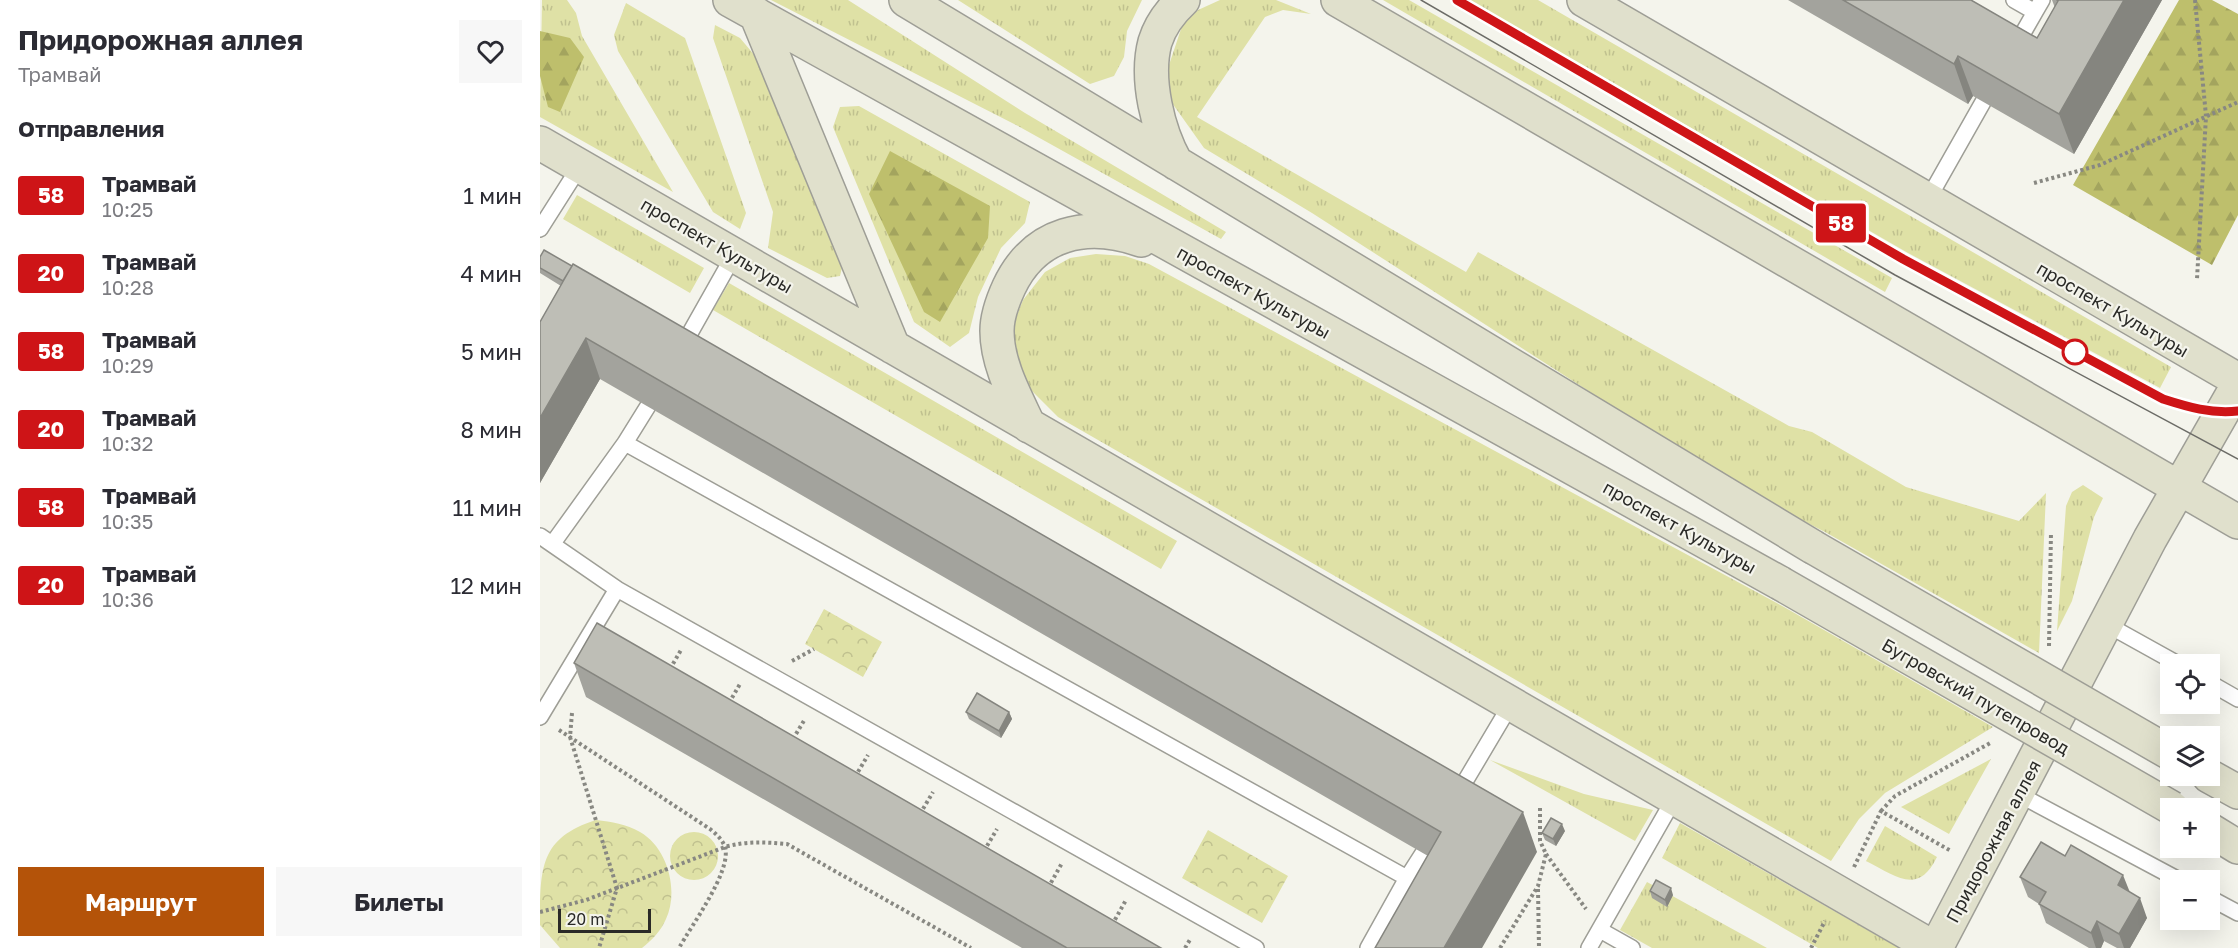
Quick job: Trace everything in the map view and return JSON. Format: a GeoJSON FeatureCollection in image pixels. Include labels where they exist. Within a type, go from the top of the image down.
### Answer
{"type":"FeatureCollection","features":[{"type":"Feature","properties":{"kind":"main road"},"geometry":{"type":"LineString","coordinates":[[906,0],[1813,547],[2160,747]]}},
{"type":"Feature","properties":{"kind":"main road"},"geometry":{"type":"LineString","coordinates":[[1176,163],[1158,121],[1152,83],[1155,42],[1169,14],[1183,0]]}},
{"type":"Feature","properties":{"kind":"main road"},"geometry":{"type":"LineString","coordinates":[[1319,0],[1346,5],[2238,522]]}},
{"type":"Feature","properties":{"kind":"main road","name":"проспект Культуры"},"geometry":{"type":"LineString","coordinates":[[1584,0],[2238,380]]}},
{"type":"Feature","properties":{"kind":"main road"},"geometry":{"type":"LineString","coordinates":[[743,7],[893,347]]}},
{"type":"Feature","properties":{"kind":"main road","name":"проспект Культуры"},"geometry":{"type":"LineString","coordinates":[[743,7],[1780,583]]}},
{"type":"Feature","properties":{"kind":"main road","name":"проспект Культуры"},"geometry":{"type":"LineString","coordinates":[[540,143],[1935,948]]}},
{"type":"Feature","properties":{"kind":"main road"},"geometry":{"type":"LineString","coordinates":[[1029,426],[1006,376],[997,329],[1008,289],[1028,256],[1042,244],[1079,232],[1106,231],[1131,236],[1192,258]]}},
{"type":"Feature","properties":{"kind":"main road","name":"Придорожная аллея"},"geometry":{"type":"LineString","coordinates":[[1935,948],[2106,624],[2238,385]]}},
{"type":"Feature","properties":{"kind":"main road","name":"Бугровский путепровод"},"geometry":{"type":"LineString","coordinates":[[1780,583],[2160,801]]}},
{"type":"Feature","properties":{"kind":"main road"},"geometry":{"type":"LineString","coordinates":[[2220,782],[2238,792]]}},
{"type":"Feature","properties":{"kind":"main road"},"geometry":{"type":"LineString","coordinates":[[2220,836],[2238,847]]}},
{"type":"Feature","properties":{"kind":"lane"},"geometry":{"type":"LineString","coordinates":[[2011,54],[2039,6],[2014,0]]}},
{"type":"Feature","properties":{"kind":"lane"},"geometry":{"type":"LineString","coordinates":[[1927,201],[1983,102]]}},
{"type":"Feature","properties":{"kind":"lane"},"geometry":{"type":"LineString","coordinates":[[540,229],[580,166]]}},
{"type":"Feature","properties":{"kind":"lane"},"geometry":{"type":"LineString","coordinates":[[677,356],[734,255]]}},
{"type":"Feature","properties":{"kind":"lane"},"geometry":{"type":"LineString","coordinates":[[648,406],[626,443],[547,540],[617,589],[1256,948]]}},
{"type":"Feature","properties":{"kind":"lane"},"geometry":{"type":"LineString","coordinates":[[626,443],[1407,878]]}},
{"type":"Feature","properties":{"kind":"lane"},"geometry":{"type":"LineString","coordinates":[[545,721],[617,589]]}},
{"type":"Feature","properties":{"kind":"lane"},"geometry":{"type":"LineString","coordinates":[[2106,624],[2160,654]]}},
{"type":"Feature","properties":{"kind":"lane"},"geometry":{"type":"LineString","coordinates":[[2220,689],[2238,699]]}},
{"type":"Feature","properties":{"kind":"lane"},"geometry":{"type":"LineString","coordinates":[[1452,803],[1511,704]]}},
{"type":"Feature","properties":{"kind":"lane"},"geometry":{"type":"LineString","coordinates":[[2018,794],[2160,870]]}},
{"type":"Feature","properties":{"kind":"lane"},"geometry":{"type":"LineString","coordinates":[[1589,948],[1674,799]]}},
{"type":"Feature","properties":{"kind":"lane"},"geometry":{"type":"LineString","coordinates":[[1368,948],[1423,853]]}},
{"type":"Feature","properties":{"kind":"lane"},"geometry":{"type":"LineString","coordinates":[[2220,903],[2238,913]]}},
{"type":"Feature","properties":{"kind":"lane"},"geometry":{"type":"LineString","coordinates":[[1600,930],[1632,948]]}},
{"type":"Feature","properties":{"kind":"path"},"geometry":{"type":"LineString","coordinates":[[2195,0],[2206,116],[2197,279]]}},
{"type":"Feature","properties":{"kind":"path"},"geometry":{"type":"LineString","coordinates":[[2034,183],[2100,165],[2238,102]]}},
{"type":"Feature","properties":{"kind":"path"},"geometry":{"type":"LineString","coordinates":[[2049,647],[2052,532]]}},
{"type":"Feature","properties":{"kind":"path"},"geometry":{"type":"LineString","coordinates":[[666,676],[692,631]]}},
{"type":"Feature","properties":{"kind":"path"},"geometry":{"type":"LineString","coordinates":[[724,710],[751,664]]}},
{"type":"Feature","properties":{"kind":"path"},"geometry":{"type":"LineString","coordinates":[[789,747],[816,700]]}},
{"type":"Feature","properties":{"kind":"path"},"geometry":{"type":"LineString","coordinates":[[545,721],[718,835],[725,846],[725,860],[721,874],[679,948]]}},
{"type":"Feature","properties":{"kind":"path"},"geometry":{"type":"LineString","coordinates":[[851,783],[879,736]]}},
{"type":"Feature","properties":{"kind":"path"},"geometry":{"type":"LineString","coordinates":[[570,737],[617,888],[599,948]]}},
{"type":"Feature","properties":{"kind":"path"},"geometry":{"type":"LineString","coordinates":[[1853,869],[1881,811],[1895,796],[1996,740]]}},
{"type":"Feature","properties":{"kind":"path"},"geometry":{"type":"LineString","coordinates":[[916,820],[944,773]]}},
{"type":"Feature","properties":{"kind":"path"},"geometry":{"type":"LineString","coordinates":[[1540,805],[1540,841],[1546,854],[1600,930]]}},
{"type":"Feature","properties":{"kind":"path"},"geometry":{"type":"LineString","coordinates":[[981,857],[1008,809]]}},
{"type":"Feature","properties":{"kind":"path"},"geometry":{"type":"LineString","coordinates":[[1881,811],[1952,851]]}},
{"type":"Feature","properties":{"kind":"path"},"geometry":{"type":"LineString","coordinates":[[540,912],[586,900],[725,846],[743,842],[787,844],[971,948]]}},
{"type":"Feature","properties":{"kind":"path"},"geometry":{"type":"LineString","coordinates":[[1044,894],[1073,845]]}},
{"type":"Feature","properties":{"kind":"path"},"geometry":{"type":"LineString","coordinates":[[1539,948],[1538,886],[1546,854]]}},
{"type":"Feature","properties":{"kind":"path"},"geometry":{"type":"LineString","coordinates":[[1108,931],[1137,881]]}},
{"type":"Feature","properties":{"kind":"path"},"geometry":{"type":"LineString","coordinates":[[1500,948],[1538,886]]}},
{"type":"Feature","properties":{"kind":"green space"},"geometry":{"type":"Polygon","coordinates":[[[542,0],[567,0],[576,13],[582,36],[673,192],[540,117],[542,0]]]}},
{"type":"Feature","properties":{"kind":"green space"},"geometry":{"type":"Polygon","coordinates":[[[771,0],[848,0],[1025,113],[1226,232],[1221,239],[1018,126],[771,0]]]}},
{"type":"Feature","properties":{"kind":"green space"},"geometry":{"type":"Polygon","coordinates":[[[958,0],[1142,0],[1127,31],[1124,57],[1114,76],[1090,84],[958,0]]]}},
{"type":"Feature","properties":{"kind":"green space"},"geometry":{"type":"Polygon","coordinates":[[[1220,0],[1276,0],[1311,14],[1283,10],[1265,17],[1197,117],[1466,272],[1478,252],[1789,426],[1812,432],[1906,487],[2019,521],[2046,493],[2039,653],[1825,532],[1741,489],[1312,213],[1204,148],[1172,103],[1167,71],[1182,26],[1198,10],[1220,0]]]}},
{"type":"Feature","properties":{"kind":"green space"},"geometry":{"type":"Polygon","coordinates":[[[1383,0],[1409,0],[1892,278],[1885,292],[1383,0]]]}},
{"type":"Feature","properties":{"kind":"green space"},"geometry":{"type":"Polygon","coordinates":[[[1469,0],[1538,0],[2171,367],[2160,388],[1908,253],[1469,0]]]}},
{"type":"Feature","properties":{"kind":"green space"},"geometry":{"type":"Polygon","coordinates":[[[2179,0],[2212,0],[2238,14],[2238,215],[2212,265],[2073,185],[2179,0]]]}},
{"type":"Feature","properties":{"kind":"green space"},"geometry":{"type":"Polygon","coordinates":[[[626,3],[685,38],[746,213],[740,229],[713,212],[618,51],[614,35],[626,3]]]}},
{"type":"Feature","properties":{"kind":"green space"},"geometry":{"type":"Polygon","coordinates":[[[715,25],[740,38],[756,57],[844,259],[840,276],[827,278],[768,248],[773,212],[713,38],[715,25]]]}},
{"type":"Feature","properties":{"kind":"green space"},"geometry":{"type":"Polygon","coordinates":[[[540,31],[570,38],[584,57],[560,112],[548,107],[540,76],[540,31]]]}},
{"type":"Feature","properties":{"kind":"green space"},"geometry":{"type":"Polygon","coordinates":[[[859,106],[1030,202],[1025,223],[1001,248],[978,297],[969,333],[950,347],[914,322],[833,127],[840,107],[859,106]]]}},
{"type":"Feature","properties":{"kind":"green space"},"geometry":{"type":"Polygon","coordinates":[[[890,151],[990,206],[988,238],[940,322],[924,312],[869,194],[890,151]]]}},
{"type":"Feature","properties":{"kind":"green space"},"geometry":{"type":"Polygon","coordinates":[[[577,195],[704,268],[690,293],[563,219],[577,195]]]}},
{"type":"Feature","properties":{"kind":"green space"},"geometry":{"type":"Polygon","coordinates":[[[1096,254],[1125,256],[1149,264],[1784,607],[1993,727],[1885,793],[1859,819],[1831,861],[1058,417],[1028,387],[1013,345],[1015,320],[1023,300],[1045,272],[1070,258],[1096,254]]]}},
{"type":"Feature","properties":{"kind":"green space"},"geometry":{"type":"Polygon","coordinates":[[[729,283],[1177,541],[1161,569],[713,310],[729,283]]]}},
{"type":"Feature","properties":{"kind":"green space"},"geometry":{"type":"Polygon","coordinates":[[[2083,485],[2103,498],[2094,517],[2072,601],[2057,631],[2066,506],[2072,492],[2083,485]]]}},
{"type":"Feature","properties":{"kind":"green space"},"geometry":{"type":"Polygon","coordinates":[[[824,609],[882,642],[863,677],[805,644],[824,609]]]}},
{"type":"Feature","properties":{"kind":"green space"},"geometry":{"type":"Polygon","coordinates":[[[1991,759],[1949,834],[1901,807],[1991,759]]]}},
{"type":"Feature","properties":{"kind":"green space"},"geometry":{"type":"Polygon","coordinates":[[[1490,760],[1584,794],[1653,810],[1635,841],[1490,760]]]}},
{"type":"Feature","properties":{"kind":"green space"},"geometry":{"type":"Polygon","coordinates":[[[596,820],[624,825],[640,832],[658,848],[664,859],[671,883],[670,908],[662,927],[642,948],[560,948],[540,925],[541,887],[547,858],[564,836],[596,820]]]}},
{"type":"Feature","properties":{"kind":"green space"},"geometry":{"type":"Polygon","coordinates":[[[1680,823],[1899,948],[1818,948],[1662,858],[1680,823]]]}},
{"type":"Feature","properties":{"kind":"green space"},"geometry":{"type":"Polygon","coordinates":[[[1885,826],[1937,857],[1930,869],[1922,876],[1906,879],[1897,877],[1866,861],[1885,826]]]}},
{"type":"Feature","properties":{"kind":"green space"},"geometry":{"type":"Polygon","coordinates":[[[1208,830],[1288,876],[1262,923],[1182,878],[1208,830]]]}},
{"type":"Feature","properties":{"kind":"green space"},"geometry":{"type":"Polygon","coordinates":[[[689,832],[699,832],[711,839],[718,851],[718,861],[711,873],[699,880],[689,880],[674,869],[670,861],[670,851],[681,836],[689,832]]]}},
{"type":"Feature","properties":{"kind":"green space"},"geometry":{"type":"Polygon","coordinates":[[[1647,882],[1767,948],[1652,948],[1620,930],[1647,882]]]}},
{"type":"Feature","properties":{"kind":"building"},"geometry":{"type":"Polygon","coordinates":[[[1843,0],[1971,0],[2037,38],[2057,0],[2124,0],[2059,114],[1958,56],[1954,64],[1843,0]]]}},
{"type":"Feature","properties":{"kind":"building"},"geometry":{"type":"Polygon","coordinates":[[[544,250],[572,266],[563,281],[540,268],[540,257],[544,250]]]}},
{"type":"Feature","properties":{"kind":"building"},"geometry":{"type":"Polygon","coordinates":[[[573,264],[1523,812],[1444,948],[1375,948],[1441,832],[586,338],[540,418],[540,322],[573,264]]]}},
{"type":"Feature","properties":{"kind":"building"},"geometry":{"type":"Polygon","coordinates":[[[597,623],[1161,948],[1067,948],[574,663],[597,623]]]}},
{"type":"Feature","properties":{"kind":"building"},"geometry":{"type":"Polygon","coordinates":[[[977,693],[1009,712],[999,731],[966,712],[977,693]]]}},
{"type":"Feature","properties":{"kind":"building"},"geometry":{"type":"Polygon","coordinates":[[[1551,818],[1562,824],[1553,839],[1542,833],[1551,818]]]}},
{"type":"Feature","properties":{"kind":"building"},"geometry":{"type":"Polygon","coordinates":[[[2041,842],[2065,856],[2071,845],[2123,875],[2118,885],[2140,898],[2119,934],[2097,921],[2091,933],[2039,904],[2046,892],[2020,877],[2041,842]]]}},
{"type":"Feature","properties":{"kind":"building"},"geometry":{"type":"Polygon","coordinates":[[[1656,880],[1671,888],[1665,900],[1650,891],[1656,880]]]}},
{"type":"Feature","properties":{"kind":"tram line"},"geometry":{"type":"LineString","coordinates":[[1421,0],[1895,275],[2238,459]]}},
{"type":"Feature","properties":{"kind":"tram line"},"geometry":{"type":"LineString","coordinates":[[1457,0],[1903,259],[2163,399],[2200,410],[2238,411]]}},
{"type":"Feature","properties":{"kind":"tram line","name":"58"},"geometry":{"type":"LineString","coordinates":[[1457,0],[1903,259],[2163,399],[2194,409],[2223,413],[2238,411]]}}]}
